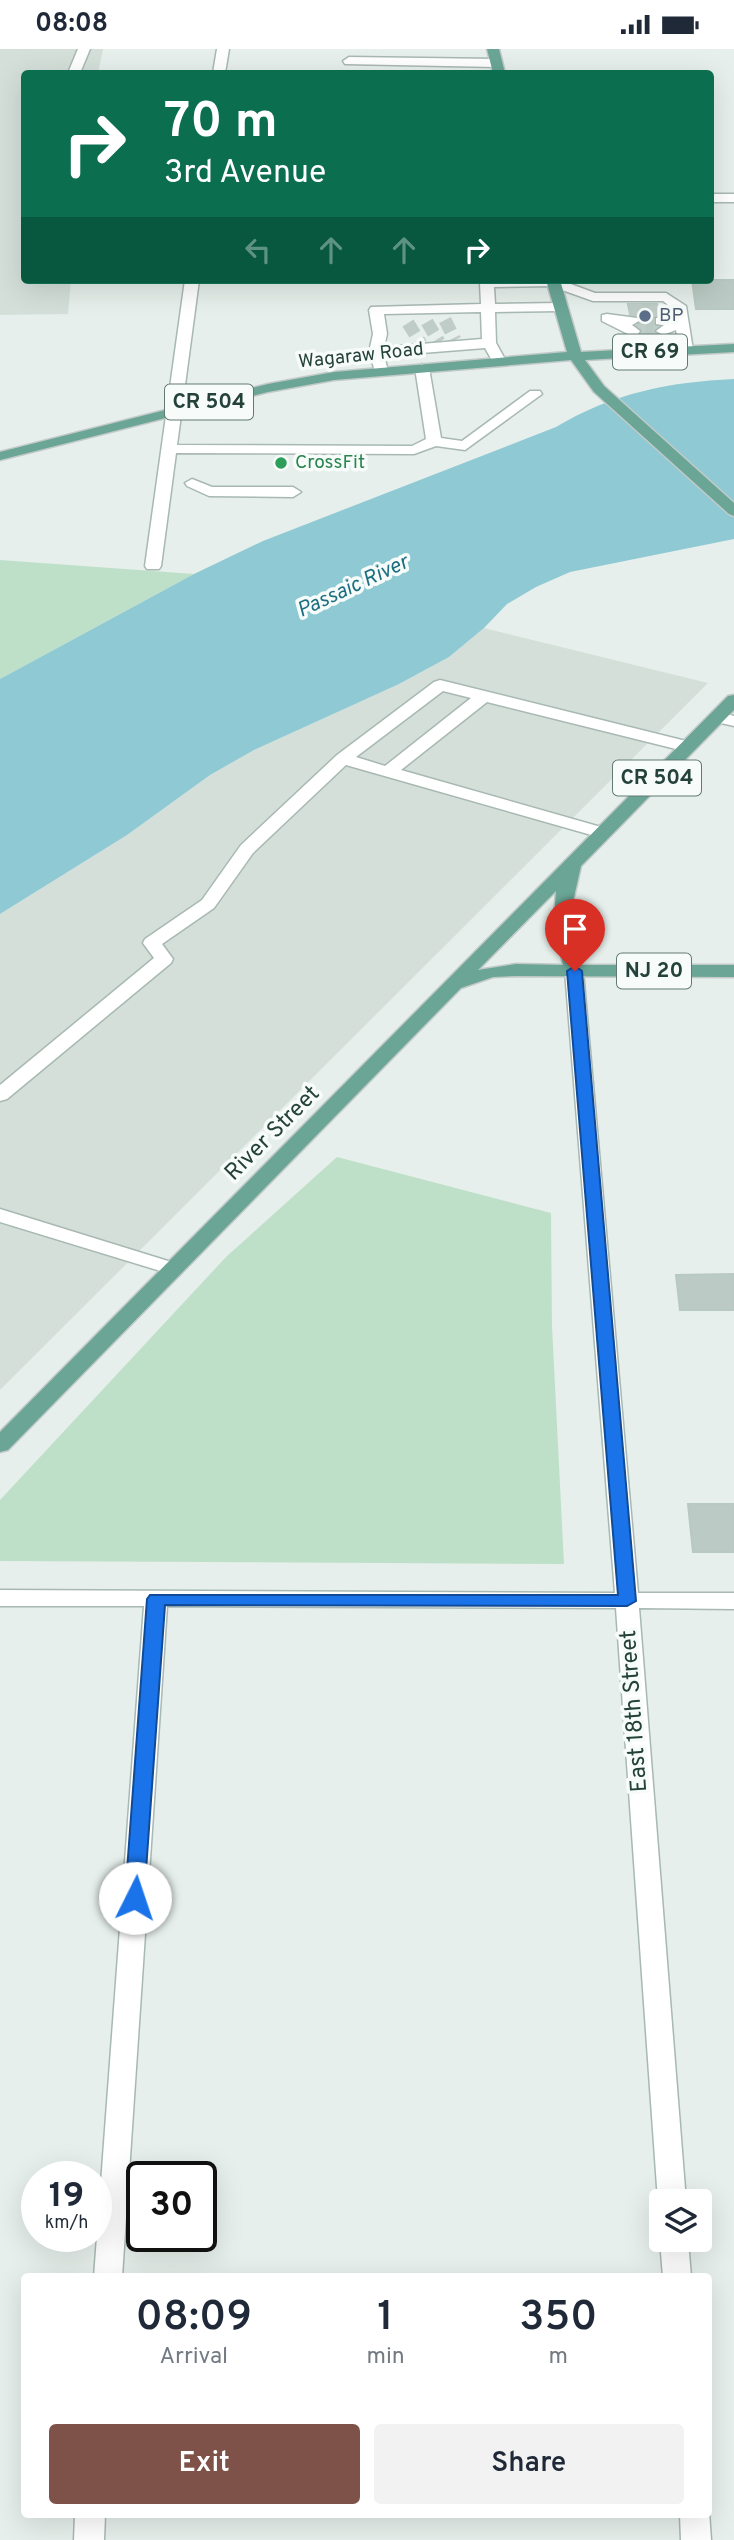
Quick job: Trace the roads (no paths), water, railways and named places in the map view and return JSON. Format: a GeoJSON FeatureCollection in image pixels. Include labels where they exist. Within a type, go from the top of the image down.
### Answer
{"type":"FeatureCollection","features":[{"type":"Feature","properties":{"kind":"main road"},"geometry":{"type":"LineString","coordinates":[[493,49],[498,68]]}},
{"type":"Feature","properties":{"kind":"main road"},"geometry":{"type":"LineString","coordinates":[[554,284],[573,356],[599,389],[734,511]]}},
{"type":"Feature","properties":{"kind":"main road","name":"Wagaraw Road"},"geometry":{"type":"LineString","coordinates":[[0,456],[300,381],[499,361],[734,348]]}},
{"type":"Feature","properties":{"kind":"main road","name":"River Street"},"geometry":{"type":"LineString","coordinates":[[0,1445],[688,747],[726,719],[734,700]]}},
{"type":"Feature","properties":{"kind":"main road","name":"River Street"},"geometry":{"type":"LineString","coordinates":[[575,971],[566,939],[563,911],[568,876],[579,856]]}},
{"type":"Feature","properties":{"kind":"main road"},"geometry":{"type":"LineString","coordinates":[[454,985],[472,976],[491,972],[575,971]]}},
{"type":"Feature","properties":{"kind":"main road","name":"NJ 20"},"geometry":{"type":"LineString","coordinates":[[575,971],[734,971]]}},
{"type":"Feature","properties":{"kind":"street"},"geometry":{"type":"LineString","coordinates":[[75,70],[84,49]]}},
{"type":"Feature","properties":{"kind":"street"},"geometry":{"type":"LineString","coordinates":[[220,70],[223,49]]}},
{"type":"Feature","properties":{"kind":"street"},"geometry":{"type":"LineString","coordinates":[[349,61],[498,68]]}},
{"type":"Feature","properties":{"kind":"street"},"geometry":{"type":"LineString","coordinates":[[714,198],[734,198]]}},
{"type":"Feature","properties":{"kind":"street"},"geometry":{"type":"LineString","coordinates":[[153,566],[191,284]]}},
{"type":"Feature","properties":{"kind":"street"},"geometry":{"type":"LineString","coordinates":[[487,284],[489,343],[499,361]]}},
{"type":"Feature","properties":{"kind":"street"},"geometry":{"type":"LineString","coordinates":[[560,284],[584,295],[666,297],[679,306],[686,350]]}},
{"type":"Feature","properties":{"kind":"street"},"geometry":{"type":"LineString","coordinates":[[603,297],[607,318]]}},
{"type":"Feature","properties":{"kind":"street"},"geometry":{"type":"LineString","coordinates":[[381,372],[376,352],[380,334],[376,310],[560,307]]}},
{"type":"Feature","properties":{"kind":"street"},"geometry":{"type":"LineString","coordinates":[[418,309],[445,320]]}},
{"type":"Feature","properties":{"kind":"street"},"geometry":{"type":"LineString","coordinates":[[418,309],[427,322]]}},
{"type":"Feature","properties":{"kind":"street"},"geometry":{"type":"LineString","coordinates":[[408,323],[418,309]]}},
{"type":"Feature","properties":{"kind":"street"},"geometry":{"type":"LineString","coordinates":[[607,318],[631,321],[607,318]]}},
{"type":"Feature","properties":{"kind":"street"},"geometry":{"type":"LineString","coordinates":[[661,321],[681,322]]}},
{"type":"Feature","properties":{"kind":"street"},"geometry":{"type":"LineString","coordinates":[[376,352],[446,343]]}},
{"type":"Feature","properties":{"kind":"street"},"geometry":{"type":"LineString","coordinates":[[421,344],[489,343]]}},
{"type":"Feature","properties":{"kind":"street"},"geometry":{"type":"LineString","coordinates":[[422,368],[434,441]]}},
{"type":"Feature","properties":{"kind":"street"},"geometry":{"type":"LineString","coordinates":[[164,483],[195,466],[414,450],[434,441],[465,446],[536,394]]}},
{"type":"Feature","properties":{"kind":"street"},"geometry":{"type":"LineString","coordinates":[[169,449],[195,466],[209,491],[293,492]]}},
{"type":"Feature","properties":{"kind":"street"},"geometry":{"type":"LineString","coordinates":[[0,1095],[163,958],[152,943],[208,904],[247,849],[343,759],[440,685],[688,747]]}},
{"type":"Feature","properties":{"kind":"street"},"geometry":{"type":"LineString","coordinates":[[388,772],[484,696]]}},
{"type":"Feature","properties":{"kind":"street"},"geometry":{"type":"LineString","coordinates":[[343,759],[602,833]]}},
{"type":"Feature","properties":{"kind":"street","name":"East 18th Street"},"geometry":{"type":"LineString","coordinates":[[575,971],[627,1601],[670,2189]]}},
{"type":"Feature","properties":{"kind":"street"},"geometry":{"type":"LineString","coordinates":[[0,1215],[174,1269]]}},
{"type":"Feature","properties":{"kind":"street"},"geometry":{"type":"LineString","coordinates":[[0,1598],[734,1601]]}},
{"type":"Feature","properties":{"kind":"street"},"geometry":{"type":"LineString","coordinates":[[107,2273],[156,1599]]}},
{"type":"Feature","properties":{"kind":"street"},"geometry":{"type":"LineString","coordinates":[[675,2252],[677,2273]]}},
{"type":"Feature","properties":{"kind":"street"},"geometry":{"type":"LineString","coordinates":[[89,2540],[90,2518]]}},
{"type":"Feature","properties":{"kind":"street"},"geometry":{"type":"LineString","coordinates":[[695,2518],[696,2540]]}},
{"type":"Feature","properties":{"kind":"water","name":"Passaic River"},"geometry":{"type":"Polygon","coordinates":[[[734,379],[734,539],[570,572],[536,587],[507,604],[484,628],[449,657],[399,684],[254,750],[210,775],[127,835],[0,914],[0,679],[194,574],[263,541],[556,427],[577,415],[620,398],[687,383],[734,379]]]}},
{"type":"Feature","properties":{"kind":"tunnel"},"geometry":{"type":"LineString","coordinates":[[629,310],[658,311]]}},
{"type":"Feature","properties":{"kind":"tunnel"},"geometry":{"type":"LineString","coordinates":[[445,320],[455,340]]}},
{"type":"Feature","properties":{"kind":"tunnel"},"geometry":{"type":"LineString","coordinates":[[427,322],[439,342]]}},
{"type":"Feature","properties":{"kind":"tunnel"},"geometry":{"type":"LineString","coordinates":[[408,323],[421,344]]}},
{"type":"Feature","properties":{"kind":"tunnel"},"geometry":{"type":"LineString","coordinates":[[633,331],[663,331]]}},
{"type":"Feature","properties":{"kind":"place","name":"BP"},"geometry":{"type":"Point","coordinates":[645,316]}},
{"type":"Feature","properties":{"kind":"place","name":"CrossFit"},"geometry":{"type":"Point","coordinates":[281,463]}}]}
